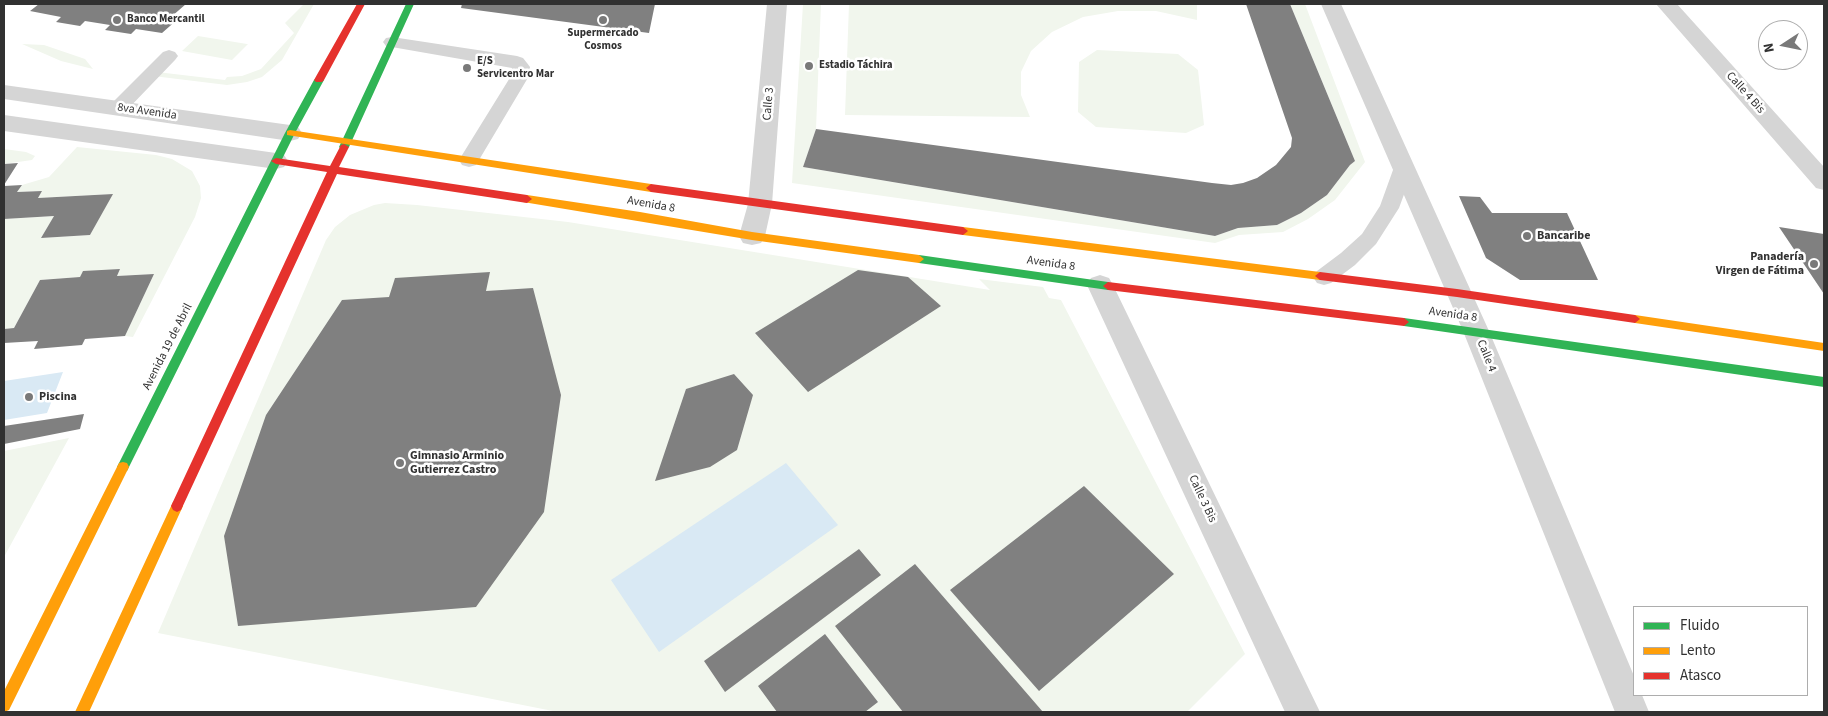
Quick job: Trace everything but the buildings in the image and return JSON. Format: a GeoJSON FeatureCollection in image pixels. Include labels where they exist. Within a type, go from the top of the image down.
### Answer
{"type":"FeatureCollection","features":[{"type":"Feature","properties":{"kind":"street","name":"Avenida 19 de Abril"},"geometry":{"type":"LineString","coordinates":[[4,705],[290,133],[362,4]]}},
{"type":"Feature","properties":{"kind":"street"},"geometry":{"type":"LineString","coordinates":[[82,712],[410,4]]}},
{"type":"Feature","properties":{"kind":"street","name":"Calle 3"},"geometry":{"type":"LineString","coordinates":[[752,236],[760,204],[777,4]]}},
{"type":"Feature","properties":{"kind":"street","name":"Calle 4"},"geometry":{"type":"LineString","coordinates":[[1331,4],[1402,170],[1476,332],[1632,712]]}},
{"type":"Feature","properties":{"kind":"street","name":"Calle 4 Bis"},"geometry":{"type":"LineString","coordinates":[[1666,4],[1824,182]]}},
{"type":"Feature","properties":{"kind":"street","name":"8va Avenida"},"geometry":{"type":"LineString","coordinates":[[4,92],[290,133]]}},
{"type":"Feature","properties":{"kind":"street"},"geometry":{"type":"LineString","coordinates":[[4,123],[276,161]]}},
{"type":"Feature","properties":{"kind":"street","name":"Avenida 8"},"geometry":{"type":"LineString","coordinates":[[290,133],[760,204],[1087,248],[1457,293],[1824,347]]}},
{"type":"Feature","properties":{"kind":"street","name":"Avenida 8"},"geometry":{"type":"LineString","coordinates":[[276,161],[332,171],[640,216],[752,236],[1100,285],[1297,308],[1476,332],[1824,382]]}},
{"type":"Feature","properties":{"kind":"street","name":"Calle 3 Bis"},"geometry":{"type":"LineString","coordinates":[[1100,285],[1304,712]]}},
{"type":"Feature","properties":{"kind":"lane"},"geometry":{"type":"LineString","coordinates":[[392,42],[517,62],[522,67],[520,76],[469,160]]}},
{"type":"Feature","properties":{"kind":"lane"},"geometry":{"type":"LineString","coordinates":[[118,108],[167,58]]}},
{"type":"Feature","properties":{"kind":"lane"},"geometry":{"type":"LineString","coordinates":[[1324,277],[1348,259],[1369,238],[1389,208],[1402,170]]}},
{"type":"Feature","properties":{"kind":"shaded area"},"geometry":{"type":"Polygon","coordinates":[[[304,4],[314,4],[282,60],[262,77],[247,82],[227,85],[153,76],[157,72],[225,80],[227,77],[242,76],[261,69],[294,33],[285,23],[304,4]]]}},
{"type":"Feature","properties":{"kind":"shaded area","name":"Estadio Táchira"},"geometry":{"type":"Polygon","coordinates":[[[803,4],[821,4],[816,129],[803,167],[1215,236],[1238,228],[1277,225],[1301,213],[1327,195],[1355,161],[1290,4],[1305,4],[1365,162],[1335,200],[1308,219],[1283,232],[1239,235],[1215,243],[792,183],[803,4]]]}},
{"type":"Feature","properties":{"kind":"shaded area"},"geometry":{"type":"Polygon","coordinates":[[[849,4],[1197,4],[1197,20],[1156,11],[1118,11],[1083,17],[1052,32],[1031,51],[1021,72],[1021,95],[1030,117],[845,115],[849,4]]]}},
{"type":"Feature","properties":{"kind":"shaded area"},"geometry":{"type":"Polygon","coordinates":[[[198,36],[248,44],[232,60],[182,51],[198,36]]]}},
{"type":"Feature","properties":{"kind":"shaded area"},"geometry":{"type":"Polygon","coordinates":[[[22,44],[44,45],[85,59],[93,69],[61,61],[22,44]]]}},
{"type":"Feature","properties":{"kind":"shaded area"},"geometry":{"type":"Polygon","coordinates":[[[1097,50],[1178,54],[1198,70],[1204,125],[1186,133],[1096,127],[1078,112],[1079,62],[1097,50]]]}},
{"type":"Feature","properties":{"kind":"shaded area"},"geometry":{"type":"Polygon","coordinates":[[[77,147],[156,155],[172,159],[192,171],[200,186],[201,198],[195,217],[133,337],[125,336],[154,274],[117,276],[120,269],[80,277],[40,280],[14,328],[4,329],[4,219],[54,216],[41,238],[90,235],[112,194],[38,198],[41,191],[17,192],[22,185],[49,177],[77,147]]]}},
{"type":"Feature","properties":{"kind":"shaded area"},"geometry":{"type":"Polygon","coordinates":[[[4,149],[26,152],[35,156],[32,160],[4,164],[4,149]]]}},
{"type":"Feature","properties":{"kind":"shaded area"},"geometry":{"type":"Polygon","coordinates":[[[385,203],[568,222],[990,290],[979,279],[1043,287],[1049,298],[1061,300],[1245,654],[1187,712],[558,712],[158,633],[326,240],[335,227],[350,215],[374,205],[385,203]]]}},
{"type":"Feature","properties":{"kind":"shaded area","name":"Piscina"},"geometry":{"type":"Polygon","coordinates":[[[63,372],[47,413],[4,420],[4,381],[63,372]]]}},
{"type":"Feature","properties":{"kind":"shaded area"},"geometry":{"type":"Polygon","coordinates":[[[69,438],[4,557],[4,451],[69,438]]]}},
{"type":"Feature","properties":{"kind":"shaded area"},"geometry":{"type":"Polygon","coordinates":[[[786,463],[838,525],[659,652],[611,580],[786,463]]]}},
{"type":"Feature","properties":{"kind":"traffic: fast"},"geometry":{"type":"LineString","coordinates":[[344,147],[410,4]]}},
{"type":"Feature","properties":{"kind":"traffic: fast"},"geometry":{"type":"LineString","coordinates":[[123,467],[290,133],[319,80]]}},
{"type":"Feature","properties":{"kind":"traffic: fast"},"geometry":{"type":"LineString","coordinates":[[919,259],[1108,286]]}},
{"type":"Feature","properties":{"kind":"traffic: fast"},"geometry":{"type":"LineString","coordinates":[[1404,322],[1824,382]]}},
{"type":"Feature","properties":{"kind":"traffic: slow"},"geometry":{"type":"LineString","coordinates":[[290,133],[651,188]]}},
{"type":"Feature","properties":{"kind":"traffic: slow"},"geometry":{"type":"LineString","coordinates":[[527,199],[640,216],[752,236],[919,259]]}},
{"type":"Feature","properties":{"kind":"traffic: slow"},"geometry":{"type":"LineString","coordinates":[[963,231],[1320,276]]}},
{"type":"Feature","properties":{"kind":"traffic: slow"},"geometry":{"type":"LineString","coordinates":[[1635,319],[1824,347]]}},
{"type":"Feature","properties":{"kind":"traffic: slow"},"geometry":{"type":"LineString","coordinates":[[4,705],[123,467]]}},
{"type":"Feature","properties":{"kind":"traffic: slow"},"geometry":{"type":"LineString","coordinates":[[82,712],[177,506]]}},
{"type":"Feature","properties":{"kind":"traffic: jam"},"geometry":{"type":"LineString","coordinates":[[319,80],[361,4]]}},
{"type":"Feature","properties":{"kind":"traffic: jam"},"geometry":{"type":"LineString","coordinates":[[177,506],[344,147]]}},
{"type":"Feature","properties":{"kind":"traffic: jam"},"geometry":{"type":"LineString","coordinates":[[276,161],[527,199]]}},
{"type":"Feature","properties":{"kind":"traffic: jam"},"geometry":{"type":"LineString","coordinates":[[651,188],[963,231]]}},
{"type":"Feature","properties":{"kind":"traffic: jam"},"geometry":{"type":"LineString","coordinates":[[1320,276],[1457,293],[1635,319]]}},
{"type":"Feature","properties":{"kind":"traffic: jam"},"geometry":{"type":"LineString","coordinates":[[1108,286],[1404,322]]}},
{"type":"Feature","properties":{"kind":"place","name":"Banco Mercantil"},"geometry":{"type":"Point","coordinates":[117,20]}},
{"type":"Feature","properties":{"kind":"place","name":"Supermercado Cosmos"},"geometry":{"type":"Point","coordinates":[603,20]}},
{"type":"Feature","properties":{"kind":"place","name":"Estadio Táchira"},"geometry":{"type":"Point","coordinates":[809,66]}},
{"type":"Feature","properties":{"kind":"place","name":"E/S Servicentro Mar"},"geometry":{"type":"Point","coordinates":[467,68]}},
{"type":"Feature","properties":{"kind":"place","name":"Bancaribe"},"geometry":{"type":"Point","coordinates":[1527,236]}},
{"type":"Feature","properties":{"kind":"place","name":"Panadería Virgen de Fátima"},"geometry":{"type":"Point","coordinates":[1814,264]}},
{"type":"Feature","properties":{"kind":"place","name":"Piscina"},"geometry":{"type":"Point","coordinates":[29,397]}},
{"type":"Feature","properties":{"kind":"place","name":"Gimnasio Arminio Gutierrez Castro"},"geometry":{"type":"Point","coordinates":[400,463]}}]}
